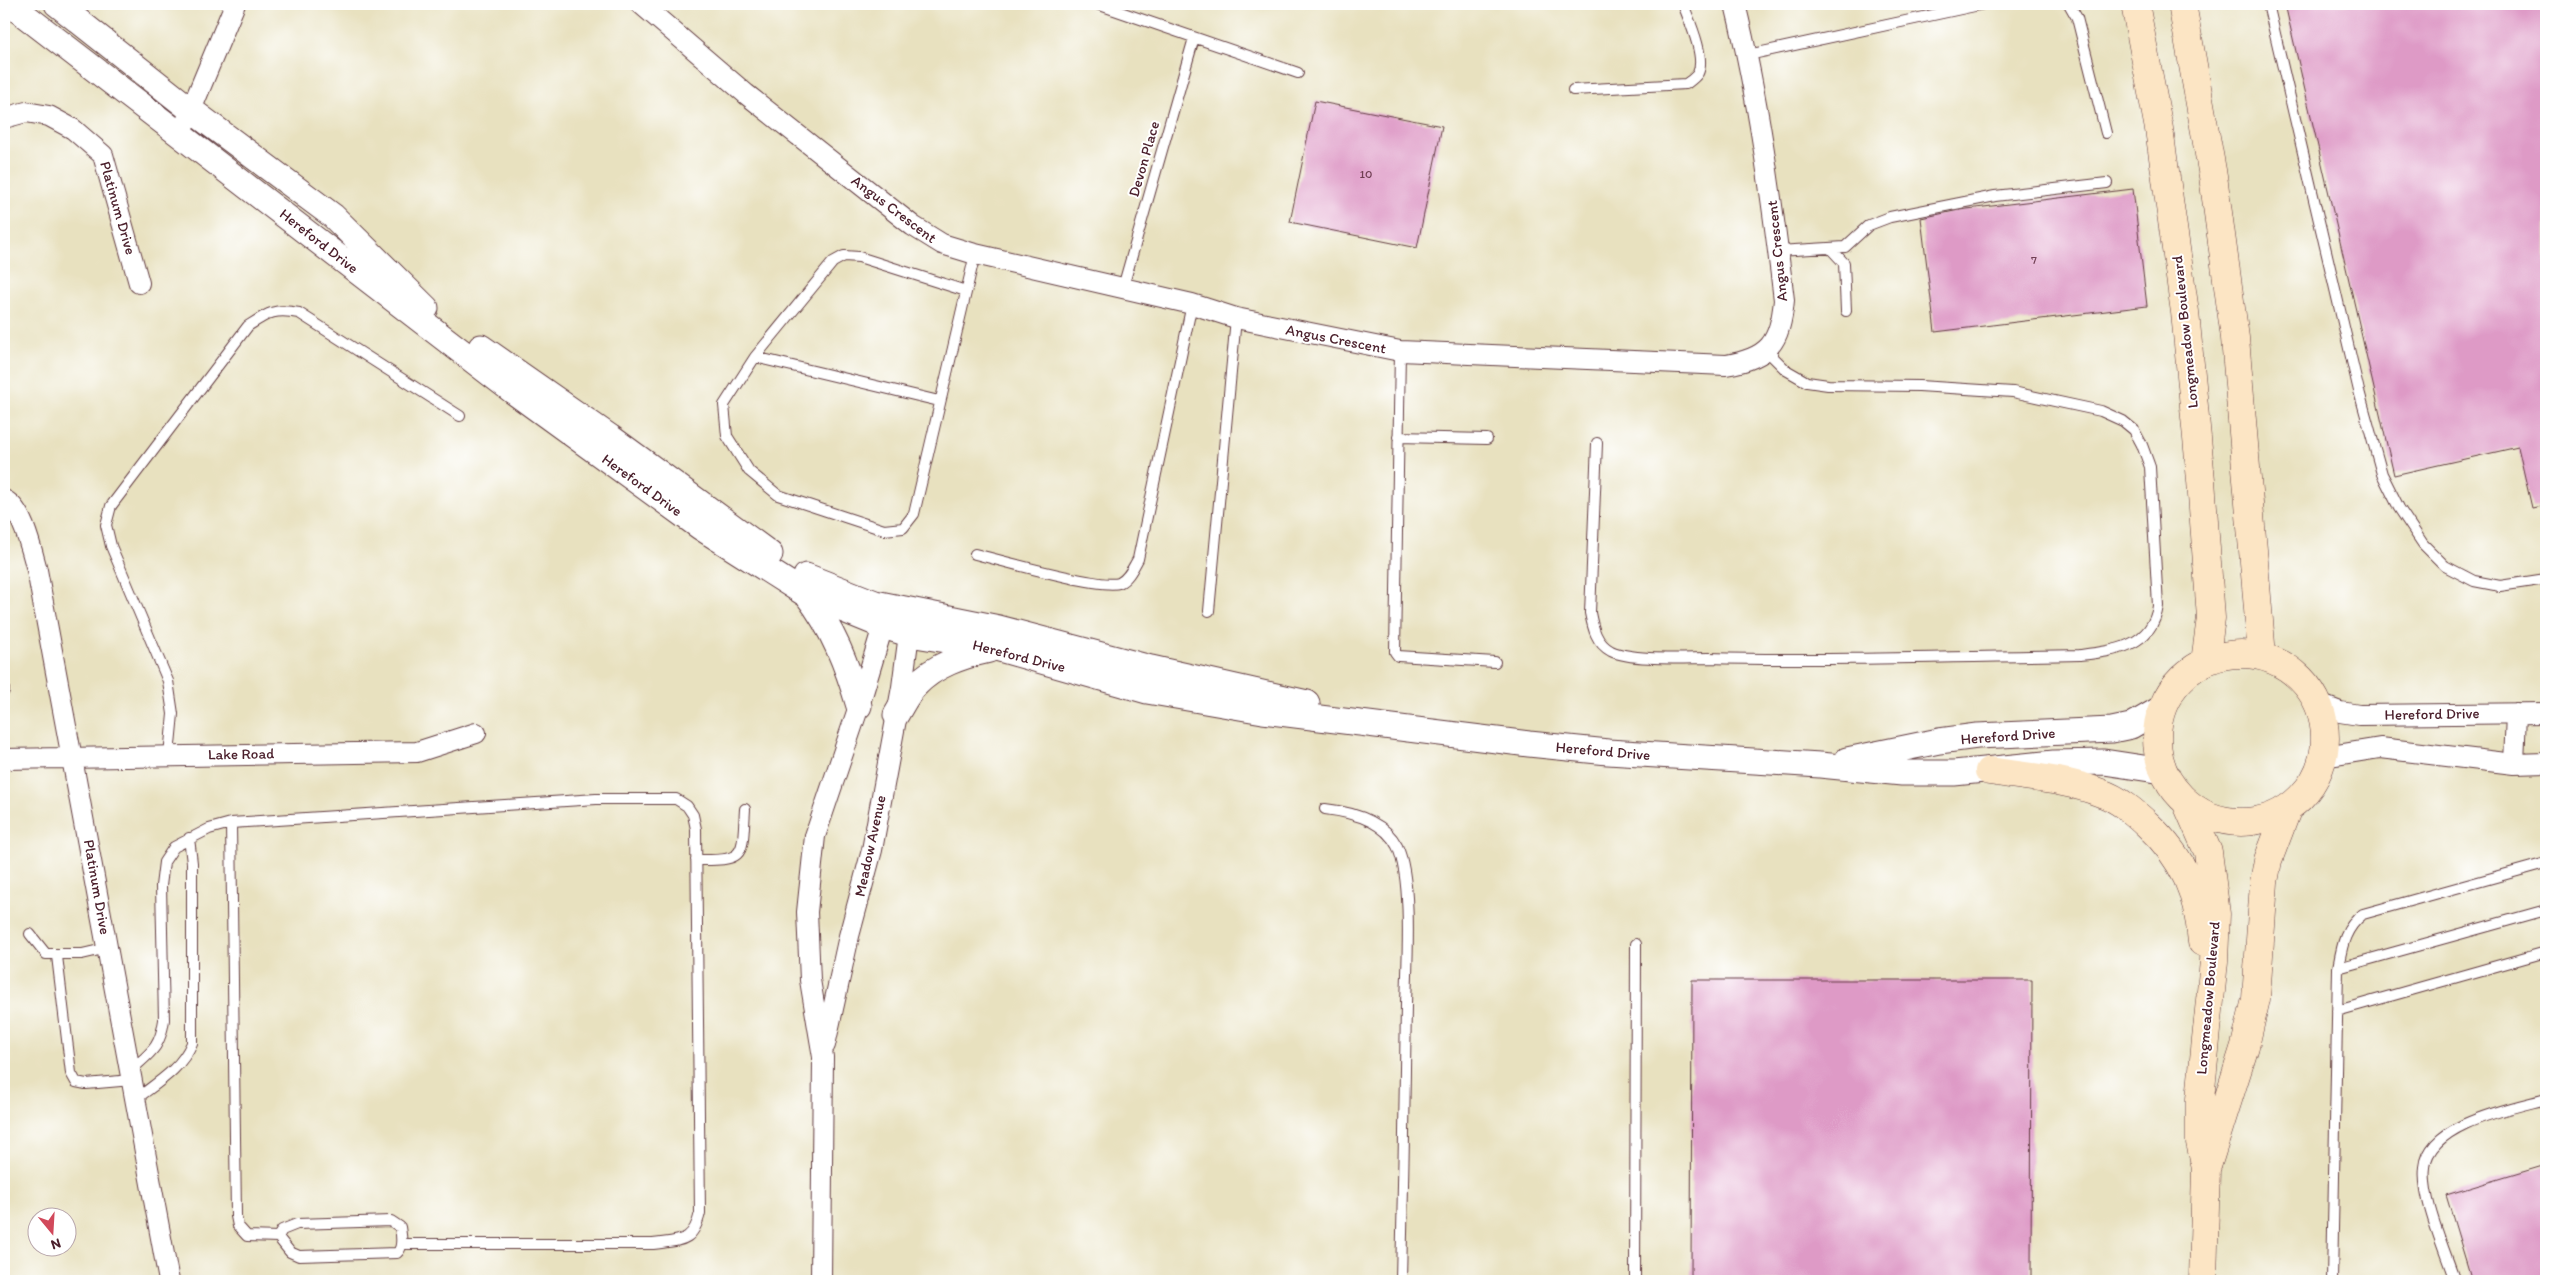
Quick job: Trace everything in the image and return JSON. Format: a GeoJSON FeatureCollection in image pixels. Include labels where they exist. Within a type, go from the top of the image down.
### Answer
{"type":"FeatureCollection","features":[{"type":"Feature","properties":{"kind":"main road","name":"Longmeadow Boulevard"},"geometry":{"type":"LineString","coordinates":[[2136,4],[2159,129],[2185,312],[2201,480],[2211,618],[2205,662]]}},
{"type":"Feature","properties":{"kind":"main road"},"geometry":{"type":"LineString","coordinates":[[2182,4],[2213,176],[2235,338],[2262,656]]}},
{"type":"Feature","properties":{"kind":"main road"},"geometry":{"type":"LineString","coordinates":[[2240,654],[2262,656],[2283,664],[2304,681],[2319,704],[2326,730],[2324,757],[2316,778],[2304,796],[2287,810],[2263,820],[2236,823],[2210,817],[2187,804],[2173,789],[2163,771],[2157,750],[2157,728],[2162,708],[2172,689],[2187,673],[2205,662],[2222,656],[2240,654]]}},
{"type":"Feature","properties":{"kind":"main road"},"geometry":{"type":"LineString","coordinates":[[1989,771],[2077,786],[2102,793],[2133,810],[2160,836],[2178,857],[2192,889],[2201,932],[2207,1015]]}},
{"type":"Feature","properties":{"kind":"main road","name":"Longmeadow Boulevard"},"geometry":{"type":"LineString","coordinates":[[2187,804],[2201,832],[2213,876],[2215,923],[2214,960],[2200,1098],[2200,1142],[2206,1168],[2202,1281]]}},
{"type":"Feature","properties":{"kind":"main road","name":"Longmeadow Boulevard"},"geometry":{"type":"LineString","coordinates":[[2206,1168],[2227,1108],[2254,1008],[2264,882],[2268,860],[2287,810]]}},
{"type":"Feature","properties":{"kind":"street","name":"Hereford Drive"},"geometry":{"type":"LineString","coordinates":[[10,4],[182,134],[514,392],[700,527],[806,595],[897,628],[996,648],[1147,691],[1264,711],[1386,724],[1467,737],[1608,752],[1902,773],[1989,771],[2054,763],[2104,762],[2163,771]]}},
{"type":"Feature","properties":{"kind":"street","name":"Hereford Drive"},"geometry":{"type":"LineString","coordinates":[[57,4],[191,110],[333,216],[427,310],[610,437],[764,550],[806,576],[874,603],[998,628],[1151,668],[1278,695],[1386,724]]}},
{"type":"Feature","properties":{"kind":"street"},"geometry":{"type":"LineString","coordinates":[[182,134],[235,4]]}},
{"type":"Feature","properties":{"kind":"street","name":"Angus Crescent"},"geometry":{"type":"LineString","coordinates":[[642,4],[746,94],[913,226],[942,244],[975,254],[1192,304],[1236,318],[1400,352],[1726,365],[1756,358],[1766,350],[1776,338],[1782,317],[1784,300],[1764,148],[1748,55],[1735,4]]}},
{"type":"Feature","properties":{"kind":"street","name":"Platinum Drive"},"geometry":{"type":"LineString","coordinates":[[4,118],[26,112],[49,116],[73,129],[103,155],[139,283]]}},
{"type":"Feature","properties":{"kind":"street","name":"Platinum Drive"},"geometry":{"type":"LineString","coordinates":[[4,500],[8,502],[21,520],[37,570],[169,1281]]}},
{"type":"Feature","properties":{"kind":"street"},"geometry":{"type":"LineString","coordinates":[[806,595],[823,616],[842,652],[859,706]]}},
{"type":"Feature","properties":{"kind":"street"},"geometry":{"type":"LineString","coordinates":[[874,603],[897,628],[927,615]]}},
{"type":"Feature","properties":{"kind":"street","name":"Meadow Avenue"},"geometry":{"type":"LineString","coordinates":[[821,1281],[823,1057],[810,980],[807,912],[815,836],[870,670],[897,628]]}},
{"type":"Feature","properties":{"kind":"street","name":"Meadow Avenue"},"geometry":{"type":"LineString","coordinates":[[823,1057],[849,936],[872,850],[896,715],[897,628]]}},
{"type":"Feature","properties":{"kind":"street"},"geometry":{"type":"LineString","coordinates":[[896,715],[915,686],[930,673],[966,655],[996,648]]}},
{"type":"Feature","properties":{"kind":"street","name":"Hereford Drive"},"geometry":{"type":"LineString","coordinates":[[2319,704],[2340,712],[2359,715],[2546,713]]}},
{"type":"Feature","properties":{"kind":"street","name":"Hereford Drive"},"geometry":{"type":"LineString","coordinates":[[1820,766],[1967,737],[2112,730],[2131,726],[2162,708]]}},
{"type":"Feature","properties":{"kind":"street"},"geometry":{"type":"LineString","coordinates":[[2514,764],[2516,713]]}},
{"type":"Feature","properties":{"kind":"street","name":"Lake Road"},"geometry":{"type":"LineString","coordinates":[[4,759],[73,756],[417,752],[476,733]]}},
{"type":"Feature","properties":{"kind":"street"},"geometry":{"type":"LineString","coordinates":[[2324,757],[2380,748],[2514,764],[2546,763]]}},
{"type":"Feature","properties":{"kind":"lane"},"geometry":{"type":"LineString","coordinates":[[1097,4],[1298,73]]}},
{"type":"Feature","properties":{"kind":"lane"},"geometry":{"type":"LineString","coordinates":[[1573,90],[1686,84],[1693,79],[1698,72],[1700,55],[1683,4]]}},
{"type":"Feature","properties":{"kind":"lane"},"geometry":{"type":"LineString","coordinates":[[1748,55],[1984,4]]}},
{"type":"Feature","properties":{"kind":"lane"},"geometry":{"type":"LineString","coordinates":[[2069,4],[2077,18],[2106,133]]}},
{"type":"Feature","properties":{"kind":"lane"},"geometry":{"type":"LineString","coordinates":[[2268,4],[2359,391],[2382,474],[2399,508],[2423,544],[2445,566],[2474,581],[2500,586],[2546,579]]}},
{"type":"Feature","properties":{"kind":"lane","name":"Devon Place"},"geometry":{"type":"LineString","coordinates":[[1123,287],[1194,38]]}},
{"type":"Feature","properties":{"kind":"lane"},"geometry":{"type":"LineString","coordinates":[[1778,251],[1846,247],[1869,225],[1890,217],[1995,196],[2107,183]]}},
{"type":"Feature","properties":{"kind":"lane"},"geometry":{"type":"LineString","coordinates":[[1830,248],[1844,263],[1846,311]]}},
{"type":"Feature","properties":{"kind":"lane"},"geometry":{"type":"LineString","coordinates":[[966,291],[860,257],[844,256],[833,262],[755,357],[724,405],[727,436],[750,471],[778,495],[884,530],[903,528],[914,514],[975,254]]}},
{"type":"Feature","properties":{"kind":"lane"},"geometry":{"type":"LineString","coordinates":[[975,554],[1099,583],[1120,582],[1130,573],[1138,559],[1192,304]]}},
{"type":"Feature","properties":{"kind":"lane"},"geometry":{"type":"LineString","coordinates":[[169,755],[173,714],[168,681],[111,546],[106,525],[111,506],[248,326],[266,314],[280,309],[299,313],[460,416]]}},
{"type":"Feature","properties":{"kind":"lane"},"geometry":{"type":"LineString","coordinates":[[1208,611],[1236,318]]}},
{"type":"Feature","properties":{"kind":"lane"},"geometry":{"type":"LineString","coordinates":[[1597,443],[1590,613],[1593,628],[1600,643],[1611,651],[1627,656],[1661,658],[1772,660],[2080,655],[2126,646],[2150,629],[2156,619],[2158,606],[2153,489],[2150,467],[2142,445],[2134,430],[2123,421],[2101,411],[2013,392],[1919,386],[1828,385],[1807,382],[1786,370],[1766,350]]}},
{"type":"Feature","properties":{"kind":"lane"},"geometry":{"type":"LineString","coordinates":[[1400,352],[1395,652],[1398,656],[1495,662]]}},
{"type":"Feature","properties":{"kind":"lane"},"geometry":{"type":"LineString","coordinates":[[755,357],[939,401]]}},
{"type":"Feature","properties":{"kind":"lane"},"geometry":{"type":"LineString","coordinates":[[1398,437],[1488,439]]}},
{"type":"Feature","properties":{"kind":"lane"},"geometry":{"type":"LineString","coordinates":[[4,686],[4,692]]}},
{"type":"Feature","properties":{"kind":"lane"},"geometry":{"type":"LineString","coordinates":[[133,1083],[162,1038],[164,1020],[161,886],[164,862],[174,847],[189,838],[231,823],[596,799],[676,799],[688,806],[693,815],[696,860],[700,1213],[696,1229],[686,1239],[653,1244],[402,1244]]}},
{"type":"Feature","properties":{"kind":"lane"},"geometry":{"type":"LineString","coordinates":[[696,860],[725,860],[734,858],[740,853],[745,809]]}},
{"type":"Feature","properties":{"kind":"lane"},"geometry":{"type":"LineString","coordinates":[[1326,809],[1346,812],[1384,830],[1396,845],[1404,865],[1406,891],[1406,979],[1401,1281]]}},
{"type":"Feature","properties":{"kind":"lane"},"geometry":{"type":"LineString","coordinates":[[231,823],[236,1216],[238,1226],[247,1236],[278,1237],[290,1252],[299,1256],[397,1253],[402,1244],[400,1227],[391,1221],[297,1224],[282,1230],[278,1237]]}},
{"type":"Feature","properties":{"kind":"lane"},"geometry":{"type":"LineString","coordinates":[[57,956],[70,1073],[76,1082],[86,1084],[133,1083],[176,1069],[186,1057],[192,1043],[192,871],[189,838]]}},
{"type":"Feature","properties":{"kind":"lane"},"geometry":{"type":"LineString","coordinates":[[2332,1281],[2338,968],[2346,933],[2352,922],[2363,914],[2546,864]]}},
{"type":"Feature","properties":{"kind":"lane"},"geometry":{"type":"LineString","coordinates":[[2338,968],[2546,910]]}},
{"type":"Feature","properties":{"kind":"lane"},"geometry":{"type":"LineString","coordinates":[[30,934],[41,950],[46,954],[57,956],[82,954],[108,948]]}},
{"type":"Feature","properties":{"kind":"lane"},"geometry":{"type":"LineString","coordinates":[[1635,1281],[1636,944]]}},
{"type":"Feature","properties":{"kind":"lane"},"geometry":{"type":"LineString","coordinates":[[2337,1010],[2546,952]]}},
{"type":"Feature","properties":{"kind":"lane"},"geometry":{"type":"LineString","coordinates":[[2456,1281],[2428,1198],[2424,1165],[2430,1151],[2441,1140],[2458,1128],[2479,1117],[2546,1099]]}},
{"type":"Feature","properties":{"kind":"building"},"geometry":{"type":"Polygon","coordinates":[[[2285,4],[2546,4],[2546,505],[2532,508],[2518,447],[2394,475],[2285,4]]]}},
{"type":"Feature","properties":{"kind":"building"},"geometry":{"type":"Polygon","coordinates":[[[1315,101],[1442,126],[1417,248],[1290,222],[1315,101]]]}},
{"type":"Feature","properties":{"kind":"building"},"geometry":{"type":"Polygon","coordinates":[[[2133,189],[2147,306],[1935,332],[1921,218],[1959,210],[2133,189]]]}},
{"type":"Feature","properties":{"kind":"building"},"geometry":{"type":"Polygon","coordinates":[[[1692,980],[2032,980],[2031,1281],[1691,1281],[1692,980]]]}},
{"type":"Feature","properties":{"kind":"building"},"geometry":{"type":"Polygon","coordinates":[[[2546,1165],[2546,1281],[2472,1281],[2446,1195],[2546,1165]]]}}]}
